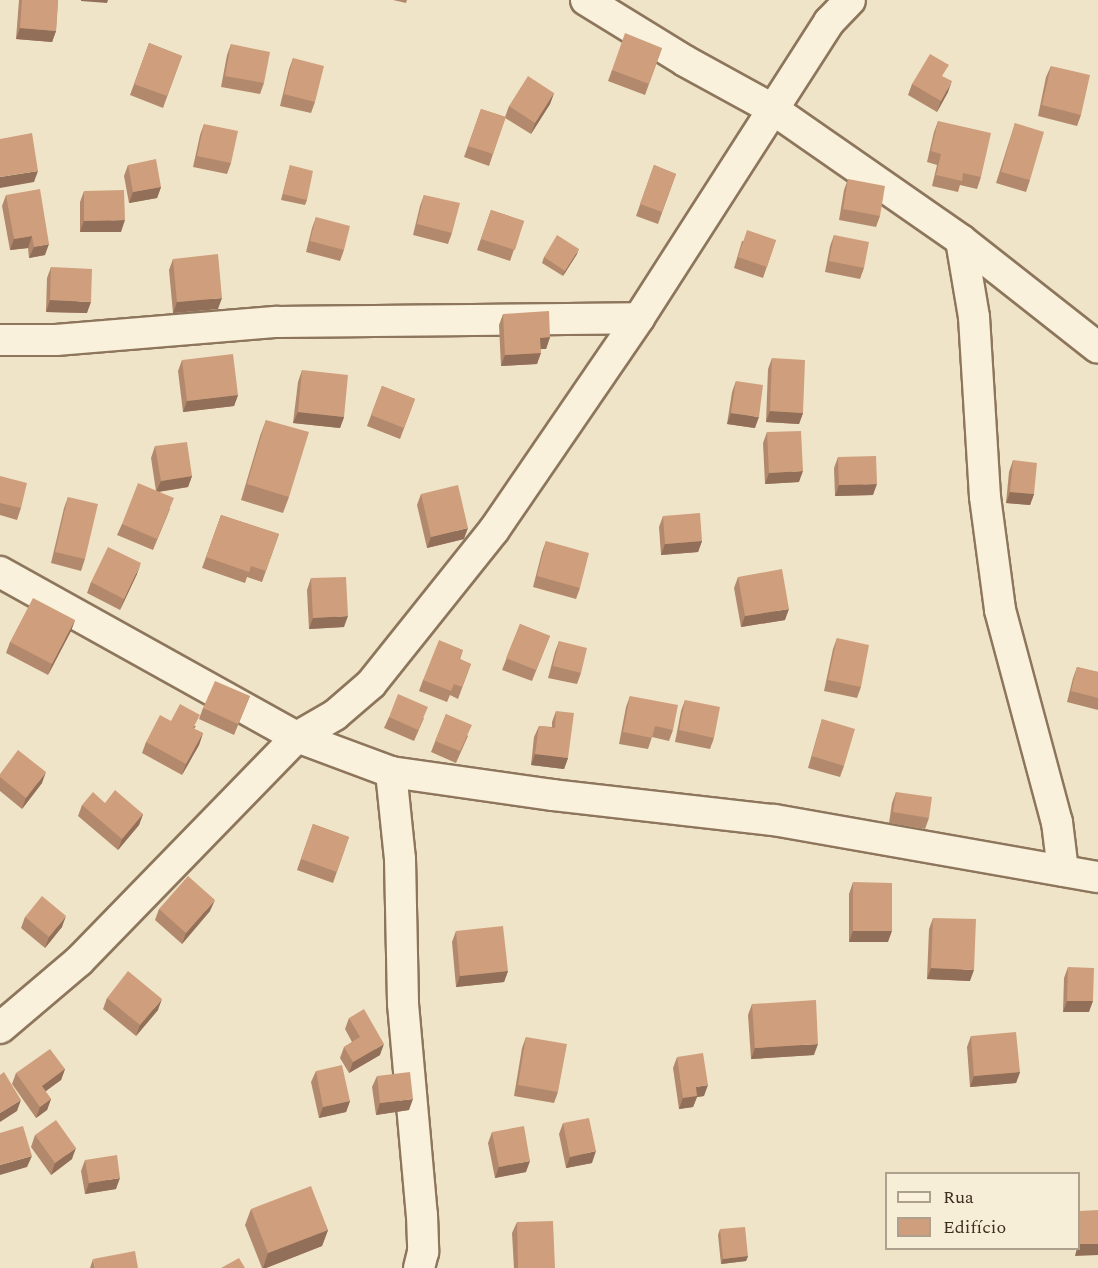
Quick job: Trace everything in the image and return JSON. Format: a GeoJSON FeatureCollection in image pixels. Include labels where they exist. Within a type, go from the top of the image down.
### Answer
{"type":"FeatureCollection","features":[{"type":"Feature","properties":{"kind":"street"},"geometry":{"type":"LineString","coordinates":[[586,0],[686,61],[771,108],[961,240],[1098,348]]}},
{"type":"Feature","properties":{"kind":"street"},"geometry":{"type":"LineString","coordinates":[[0,1028],[79,961],[297,737],[335,715],[372,684],[494,530],[639,318],[771,108],[829,22],[850,0]]}},
{"type":"Feature","properties":{"kind":"street"},"geometry":{"type":"LineString","coordinates":[[961,240],[974,317],[985,497],[1000,610],[1057,822],[1087,880]]}},
{"type":"Feature","properties":{"kind":"street"},"geometry":{"type":"LineString","coordinates":[[0,340],[56,340],[277,322],[639,318]]}},
{"type":"Feature","properties":{"kind":"street"},"geometry":{"type":"LineString","coordinates":[[0,572],[297,737],[391,772],[553,795],[774,820],[1087,880]]}},
{"type":"Feature","properties":{"kind":"street"},"geometry":{"type":"LineString","coordinates":[[391,772],[400,859],[403,1004],[422,1215],[423,1252],[419,1268]]}},
{"type":"Feature","properties":{"kind":"building"},"geometry":{"type":"Polygon","coordinates":[[[22,0],[58,0],[56,31],[20,28],[22,0]]]}},
{"type":"Feature","properties":{"kind":"building"},"geometry":{"type":"Polygon","coordinates":[[[625,33],[662,48],[649,84],[612,70],[625,33]]]}},
{"type":"Feature","properties":{"kind":"building"},"geometry":{"type":"Polygon","coordinates":[[[149,43],[182,56],[167,96],[134,84],[149,43]]]}},
{"type":"Feature","properties":{"kind":"building"},"geometry":{"type":"Polygon","coordinates":[[[231,44],[270,52],[264,83],[225,76],[231,44]]]}},
{"type":"Feature","properties":{"kind":"building"},"geometry":{"type":"Polygon","coordinates":[[[930,54],[949,65],[942,76],[952,81],[941,101],[912,84],[930,54]]]}},
{"type":"Feature","properties":{"kind":"building"},"geometry":{"type":"Polygon","coordinates":[[[293,58],[324,66],[315,102],[284,94],[293,58]]]}},
{"type":"Feature","properties":{"kind":"building"},"geometry":{"type":"Polygon","coordinates":[[[1051,66],[1090,75],[1081,115],[1042,105],[1051,66]]]}},
{"type":"Feature","properties":{"kind":"building"},"geometry":{"type":"Polygon","coordinates":[[[528,76],[554,93],[535,123],[509,106],[528,76]]]}},
{"type":"Feature","properties":{"kind":"building"},"geometry":{"type":"Polygon","coordinates":[[[481,109],[506,117],[493,154],[468,146],[481,109]]]}},
{"type":"Feature","properties":{"kind":"building"},"geometry":{"type":"Polygon","coordinates":[[[938,121],[991,133],[981,177],[963,173],[962,181],[936,175],[941,154],[931,151],[938,121]]]}},
{"type":"Feature","properties":{"kind":"building"},"geometry":{"type":"Polygon","coordinates":[[[1015,123],[1044,132],[1030,180],[1001,172],[1015,123]]]}},
{"type":"Feature","properties":{"kind":"building"},"geometry":{"type":"Polygon","coordinates":[[[204,124],[238,131],[231,163],[197,156],[204,124]]]}},
{"type":"Feature","properties":{"kind":"building"},"geometry":{"type":"Polygon","coordinates":[[[32,133],[38,171],[0,177],[0,139],[32,133]]]}},
{"type":"Feature","properties":{"kind":"building"},"geometry":{"type":"Polygon","coordinates":[[[156,159],[161,187],[133,192],[128,165],[156,159]]]}},
{"type":"Feature","properties":{"kind":"building"},"geometry":{"type":"Polygon","coordinates":[[[290,165],[313,171],[307,200],[283,194],[290,165]]]}},
{"type":"Feature","properties":{"kind":"building"},"geometry":{"type":"Polygon","coordinates":[[[654,165],[676,174],[662,212],[640,204],[654,165]]]}},
{"type":"Feature","properties":{"kind":"building"},"geometry":{"type":"Polygon","coordinates":[[[848,179],[885,186],[880,216],[843,209],[848,179]]]}},
{"type":"Feature","properties":{"kind":"building"},"geometry":{"type":"Polygon","coordinates":[[[40,189],[49,244],[34,247],[32,236],[14,239],[6,195],[40,189]]]}},
{"type":"Feature","properties":{"kind":"building"},"geometry":{"type":"Polygon","coordinates":[[[124,190],[125,220],[84,221],[84,191],[124,190]]]}},
{"type":"Feature","properties":{"kind":"building"},"geometry":{"type":"Polygon","coordinates":[[[424,195],[460,203],[452,233],[417,224],[424,195]]]}},
{"type":"Feature","properties":{"kind":"building"},"geometry":{"type":"Polygon","coordinates":[[[491,210],[524,221],[515,250],[481,239],[491,210]]]}},
{"type":"Feature","properties":{"kind":"building"},"geometry":{"type":"Polygon","coordinates":[[[316,217],[350,226],[344,250],[310,241],[316,217]]]}},
{"type":"Feature","properties":{"kind":"building"},"geometry":{"type":"Polygon","coordinates":[[[747,230],[776,240],[767,267],[738,257],[747,230]]]}},
{"type":"Feature","properties":{"kind":"building"},"geometry":{"type":"Polygon","coordinates":[[[557,235],[579,249],[565,271],[544,257],[557,235]]]}},
{"type":"Feature","properties":{"kind":"building"},"geometry":{"type":"Polygon","coordinates":[[[834,235],[869,242],[864,268],[829,261],[834,235]]]}},
{"type":"Feature","properties":{"kind":"building"},"geometry":{"type":"Polygon","coordinates":[[[218,254],[222,298],[177,302],[173,259],[218,254]]]}},
{"type":"Feature","properties":{"kind":"building"},"geometry":{"type":"Polygon","coordinates":[[[51,267],[92,269],[91,302],[50,300],[51,267]]]}},
{"type":"Feature","properties":{"kind":"building"},"geometry":{"type":"Polygon","coordinates":[[[549,311],[550,337],[540,338],[541,353],[505,355],[503,314],[549,311]]]}},
{"type":"Feature","properties":{"kind":"building"},"geometry":{"type":"Polygon","coordinates":[[[233,354],[238,395],[187,401],[182,360],[233,354]]]}},
{"type":"Feature","properties":{"kind":"building"},"geometry":{"type":"Polygon","coordinates":[[[772,358],[805,360],[803,413],[770,411],[772,358]]]}},
{"type":"Feature","properties":{"kind":"building"},"geometry":{"type":"Polygon","coordinates":[[[302,370],[348,375],[344,417],[298,412],[302,370]]]}},
{"type":"Feature","properties":{"kind":"building"},"geometry":{"type":"Polygon","coordinates":[[[736,381],[763,385],[759,417],[731,413],[736,381]]]}},
{"type":"Feature","properties":{"kind":"building"},"geometry":{"type":"Polygon","coordinates":[[[382,386],[415,399],[404,428],[371,415],[382,386]]]}},
{"type":"Feature","properties":{"kind":"building"},"geometry":{"type":"Polygon","coordinates":[[[266,420],[309,432],[289,497],[247,484],[266,420]]]}},
{"type":"Feature","properties":{"kind":"building"},"geometry":{"type":"Polygon","coordinates":[[[801,431],[803,471],[769,473],[767,432],[801,431]]]}},
{"type":"Feature","properties":{"kind":"building"},"geometry":{"type":"Polygon","coordinates":[[[187,442],[192,476],[161,481],[155,446],[187,442]]]}},
{"type":"Feature","properties":{"kind":"building"},"geometry":{"type":"Polygon","coordinates":[[[876,456],[877,484],[839,485],[838,457],[876,456]]]}},
{"type":"Feature","properties":{"kind":"building"},"geometry":{"type":"Polygon","coordinates":[[[1013,460],[1037,463],[1034,494],[1010,492],[1013,460]]]}},
{"type":"Feature","properties":{"kind":"building"},"geometry":{"type":"Polygon","coordinates":[[[0,476],[27,483],[21,508],[0,503],[0,476]]]}},
{"type":"Feature","properties":{"kind":"building"},"geometry":{"type":"Polygon","coordinates":[[[138,483],[174,498],[157,539],[122,524],[138,483]]]}},
{"type":"Feature","properties":{"kind":"building"},"geometry":{"type":"Polygon","coordinates":[[[458,485],[468,528],[431,537],[421,494],[458,485]]]}},
{"type":"Feature","properties":{"kind":"building"},"geometry":{"type":"Polygon","coordinates":[[[68,497],[98,504],[85,559],[55,552],[68,497]]]}},
{"type":"Feature","properties":{"kind":"building"},"geometry":{"type":"Polygon","coordinates":[[[700,513],[702,541],[665,544],[663,516],[700,513]]]}},
{"type":"Feature","properties":{"kind":"building"},"geometry":{"type":"Polygon","coordinates":[[[221,515],[279,534],[266,571],[251,566],[249,572],[206,557],[221,515]]]}},
{"type":"Feature","properties":{"kind":"building"},"geometry":{"type":"Polygon","coordinates":[[[546,541],[589,553],[580,588],[537,576],[546,541]]]}},
{"type":"Feature","properties":{"kind":"building"},"geometry":{"type":"Polygon","coordinates":[[[108,547],[141,563],[124,599],[91,582],[108,547]]]}},
{"type":"Feature","properties":{"kind":"building"},"geometry":{"type":"Polygon","coordinates":[[[782,569],[789,609],[745,616],[738,577],[782,569]]]}},
{"type":"Feature","properties":{"kind":"building"},"geometry":{"type":"Polygon","coordinates":[[[346,577],[348,616],[313,618],[311,578],[346,577]]]}},
{"type":"Feature","properties":{"kind":"building"},"geometry":{"type":"Polygon","coordinates":[[[33,598],[75,620],[52,664],[10,642],[33,598]]]}},
{"type":"Feature","properties":{"kind":"building"},"geometry":{"type":"Polygon","coordinates":[[[520,624],[550,636],[536,670],[506,658],[520,624]]]}},
{"type":"Feature","properties":{"kind":"building"},"geometry":{"type":"Polygon","coordinates":[[[837,638],[869,645],[861,687],[828,680],[837,638]]]}},
{"type":"Feature","properties":{"kind":"building"},"geometry":{"type":"Polygon","coordinates":[[[439,640],[463,650],[459,659],[471,664],[462,687],[454,684],[451,691],[423,680],[439,640]]]}},
{"type":"Feature","properties":{"kind":"building"},"geometry":{"type":"Polygon","coordinates":[[[559,641],[587,648],[581,673],[553,666],[559,641]]]}},
{"type":"Feature","properties":{"kind":"building"},"geometry":{"type":"Polygon","coordinates":[[[1077,667],[1098,672],[1098,698],[1071,691],[1077,667]]]}},
{"type":"Feature","properties":{"kind":"building"},"geometry":{"type":"Polygon","coordinates":[[[215,681],[250,696],[238,724],[203,708],[215,681]]]}},
{"type":"Feature","properties":{"kind":"building"},"geometry":{"type":"Polygon","coordinates":[[[398,694],[428,707],[418,730],[389,717],[398,694]]]}},
{"type":"Feature","properties":{"kind":"building"},"geometry":{"type":"Polygon","coordinates":[[[630,696],[678,705],[673,730],[655,726],[652,738],[623,732],[630,696]]]}},
{"type":"Feature","properties":{"kind":"building"},"geometry":{"type":"Polygon","coordinates":[[[685,700],[720,707],[714,738],[679,730],[685,700]]]}},
{"type":"Feature","properties":{"kind":"building"},"geometry":{"type":"Polygon","coordinates":[[[180,704],[200,715],[193,728],[203,733],[186,764],[146,742],[160,715],[171,721],[180,704]]]}},
{"type":"Feature","properties":{"kind":"building"},"geometry":{"type":"Polygon","coordinates":[[[556,711],[574,713],[568,758],[535,754],[539,726],[555,728],[556,711]]]}},
{"type":"Feature","properties":{"kind":"building"},"geometry":{"type":"Polygon","coordinates":[[[446,714],[472,725],[460,751],[435,741],[446,714]]]}},
{"type":"Feature","properties":{"kind":"building"},"geometry":{"type":"Polygon","coordinates":[[[822,719],[855,729],[844,766],[812,756],[822,719]]]}},
{"type":"Feature","properties":{"kind":"building"},"geometry":{"type":"Polygon","coordinates":[[[18,750],[46,772],[26,798],[0,777],[18,750]]]}},
{"type":"Feature","properties":{"kind":"building"},"geometry":{"type":"Polygon","coordinates":[[[115,790],[143,814],[122,839],[82,805],[93,792],[105,803],[115,790]]]}},
{"type":"Feature","properties":{"kind":"building"},"geometry":{"type":"Polygon","coordinates":[[[896,792],[932,797],[929,818],[893,812],[896,792]]]}},
{"type":"Feature","properties":{"kind":"building"},"geometry":{"type":"Polygon","coordinates":[[[313,824],[349,837],[337,872],[301,859],[313,824]]]}},
{"type":"Feature","properties":{"kind":"building"},"geometry":{"type":"Polygon","coordinates":[[[188,876],[215,900],[186,933],[159,909],[188,876]]]}},
{"type":"Feature","properties":{"kind":"building"},"geometry":{"type":"Polygon","coordinates":[[[853,882],[892,883],[892,931],[853,931],[853,882]]]}},
{"type":"Feature","properties":{"kind":"building"},"geometry":{"type":"Polygon","coordinates":[[[42,896],[66,916],[49,937],[25,917],[42,896]]]}},
{"type":"Feature","properties":{"kind":"building"},"geometry":{"type":"Polygon","coordinates":[[[933,918],[976,919],[974,970],[931,968],[933,918]]]}},
{"type":"Feature","properties":{"kind":"building"},"geometry":{"type":"Polygon","coordinates":[[[503,926],[508,971],[460,976],[456,931],[503,926]]]}},
{"type":"Feature","properties":{"kind":"building"},"geometry":{"type":"Polygon","coordinates":[[[1068,967],[1094,968],[1093,1001],[1067,1001],[1068,967]]]}},
{"type":"Feature","properties":{"kind":"building"},"geometry":{"type":"Polygon","coordinates":[[[128,971],[162,999],[140,1025],[107,998],[128,971]]]}},
{"type":"Feature","properties":{"kind":"building"},"geometry":{"type":"Polygon","coordinates":[[[816,1000],[818,1044],[755,1048],[752,1004],[816,1000]]]}},
{"type":"Feature","properties":{"kind":"building"},"geometry":{"type":"Polygon","coordinates":[[[364,1009],[384,1044],[353,1062],[344,1047],[360,1037],[349,1018],[364,1009]]]}},
{"type":"Feature","properties":{"kind":"building"},"geometry":{"type":"Polygon","coordinates":[[[1016,1032],[1020,1072],[974,1076],[971,1036],[1016,1032]]]}},
{"type":"Feature","properties":{"kind":"building"},"geometry":{"type":"Polygon","coordinates":[[[526,1037],[567,1044],[558,1092],[518,1085],[526,1037]]]}},
{"type":"Feature","properties":{"kind":"building"},"geometry":{"type":"Polygon","coordinates":[[[50,1049],[65,1069],[42,1086],[51,1099],[40,1107],[16,1073],[50,1049]]]}},
{"type":"Feature","properties":{"kind":"building"},"geometry":{"type":"Polygon","coordinates":[[[703,1053],[708,1085],[696,1087],[697,1096],[683,1098],[677,1057],[703,1053]]]}},
{"type":"Feature","properties":{"kind":"building"},"geometry":{"type":"Polygon","coordinates":[[[342,1065],[350,1101],[323,1107],[316,1071],[342,1065]]]}},
{"type":"Feature","properties":{"kind":"building"},"geometry":{"type":"Polygon","coordinates":[[[4,1072],[21,1100],[0,1113],[0,1075],[4,1072]]]}},
{"type":"Feature","properties":{"kind":"building"},"geometry":{"type":"Polygon","coordinates":[[[410,1072],[413,1099],[380,1103],[377,1076],[410,1072]]]}},
{"type":"Feature","properties":{"kind":"building"},"geometry":{"type":"Polygon","coordinates":[[[589,1118],[596,1151],[570,1157],[563,1123],[589,1118]]]}},
{"type":"Feature","properties":{"kind":"building"},"geometry":{"type":"Polygon","coordinates":[[[56,1120],[76,1148],[55,1163],[35,1135],[56,1120]]]}},
{"type":"Feature","properties":{"kind":"building"},"geometry":{"type":"Polygon","coordinates":[[[23,1126],[32,1156],[0,1165],[0,1133],[23,1126]]]}},
{"type":"Feature","properties":{"kind":"building"},"geometry":{"type":"Polygon","coordinates":[[[524,1126],[530,1161],[499,1167],[492,1132],[524,1126]]]}},
{"type":"Feature","properties":{"kind":"building"},"geometry":{"type":"Polygon","coordinates":[[[117,1155],[120,1178],[89,1183],[85,1160],[117,1155]]]}},
{"type":"Feature","properties":{"kind":"building"},"geometry":{"type":"Polygon","coordinates":[[[311,1186],[328,1230],[268,1253],[251,1209],[311,1186]]]}},
{"type":"Feature","properties":{"kind":"building"},"geometry":{"type":"Polygon","coordinates":[[[1098,1210],[1098,1244],[1080,1244],[1080,1211],[1098,1210]]]}},
{"type":"Feature","properties":{"kind":"building"},"geometry":{"type":"Polygon","coordinates":[[[553,1221],[555,1268],[518,1268],[517,1222],[553,1221]]]}},
{"type":"Feature","properties":{"kind":"building"},"geometry":{"type":"Polygon","coordinates":[[[745,1227],[748,1256],[723,1259],[720,1229],[745,1227]]]}},
{"type":"Feature","properties":{"kind":"building"},"geometry":{"type":"Polygon","coordinates":[[[135,1251],[138,1268],[95,1268],[93,1259],[135,1251]]]}},
{"type":"Feature","properties":{"kind":"building"},"geometry":{"type":"Polygon","coordinates":[[[239,1258],[245,1268],[221,1268],[239,1258]]]}}]}
